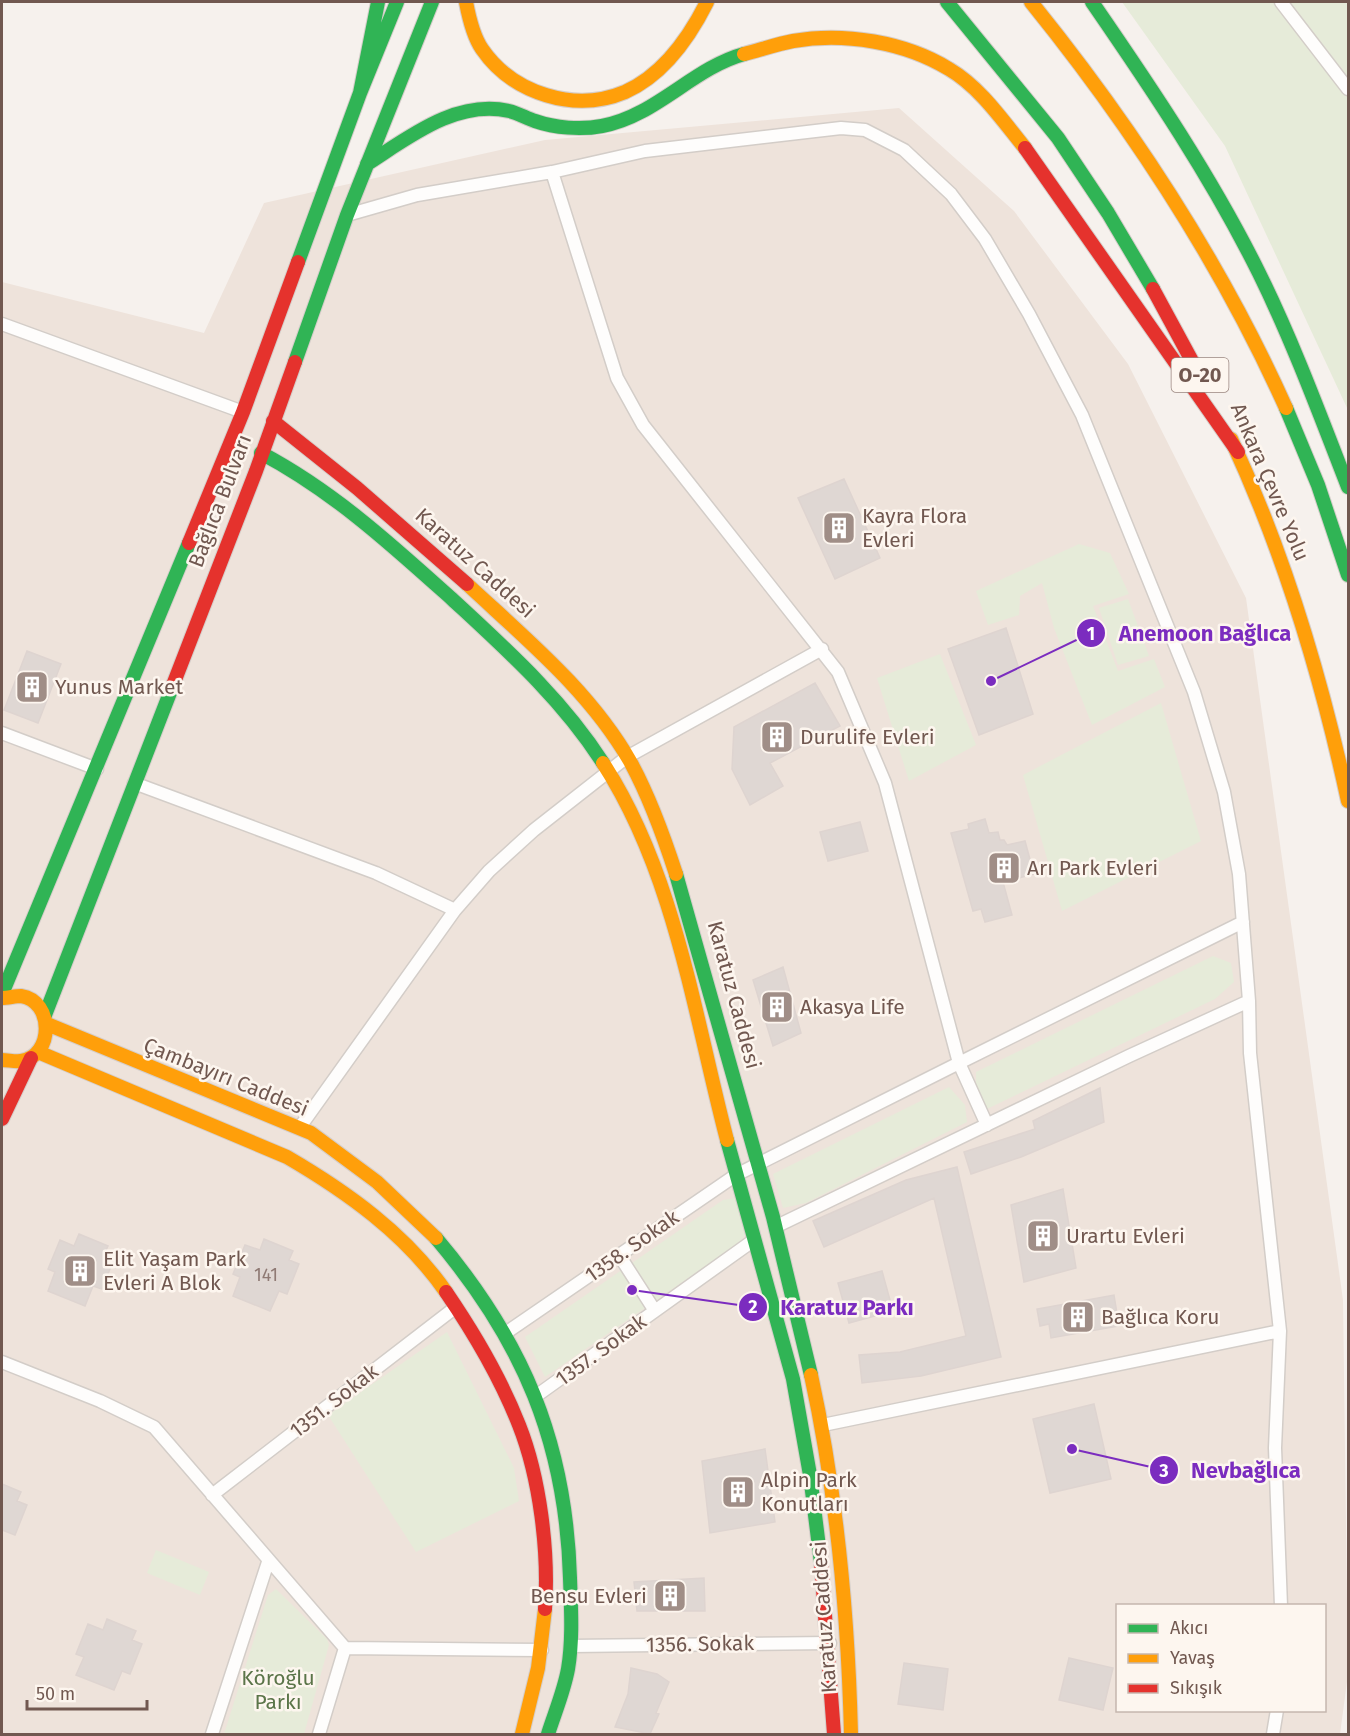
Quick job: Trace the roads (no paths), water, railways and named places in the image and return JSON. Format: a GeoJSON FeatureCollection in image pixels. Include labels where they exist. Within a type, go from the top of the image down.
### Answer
{"type":"FeatureCollection","features":[{"type":"Feature","properties":{"kind":"main road"},"geometry":{"type":"LineString","coordinates":[[360,93],[378,2]]}},
{"type":"Feature","properties":{"kind":"main road","name":"Bağlıca Bulvarı"},"geometry":{"type":"LineString","coordinates":[[2,996],[243,412],[360,93],[397,2]]}},
{"type":"Feature","properties":{"kind":"main road","name":"Bağlıca Bulvarı"},"geometry":{"type":"LineString","coordinates":[[34,1055],[47,1034],[46,1020],[134,783],[273,421],[347,215],[432,2]]}},
{"type":"Feature","properties":{"kind":"main road"},"geometry":{"type":"LineString","coordinates":[[466,2],[471,28],[483,51],[508,77],[536,94],[565,99],[595,99],[617,94],[643,81],[671,57],[694,29],[707,2]]}},
{"type":"Feature","properties":{"kind":"main road","name":"Ankara Çevre Yolu"},"geometry":{"type":"LineString","coordinates":[[947,2],[1030,101],[1088,183],[1162,305],[1238,453],[1278,551],[1311,644],[1331,720],[1348,801]]}},
{"type":"Feature","properties":{"kind":"main road","name":"Ankara Çevre Yolu"},"geometry":{"type":"LineString","coordinates":[[1031,2],[1127,131],[1218,274],[1282,397],[1348,575]]}},
{"type":"Feature","properties":{"kind":"main road"},"geometry":{"type":"LineString","coordinates":[[1082,2],[1133,61]]}},
{"type":"Feature","properties":{"kind":"main road"},"geometry":{"type":"LineString","coordinates":[[1092,2],[1186,144],[1244,245],[1278,314],[1348,487]]}},
{"type":"Feature","properties":{"kind":"main road"},"geometry":{"type":"LineString","coordinates":[[368,164],[438,120],[479,110],[508,111],[537,122],[566,128],[602,126],[637,115],[727,59],[794,41],[831,38],[873,42],[910,50],[950,69],[988,103],[1030,154],[1106,267],[1238,453]]}},
{"type":"Feature","properties":{"kind":"main road","name":"Karatuz Caddesi"},"geometry":{"type":"LineString","coordinates":[[273,421],[334,468],[429,549],[562,672],[627,757],[672,859],[777,1226],[823,1425],[850,1645],[851,1734]]}},
{"type":"Feature","properties":{"kind":"main road","name":"Karatuz Caddesi"},"geometry":{"type":"LineString","coordinates":[[261,453],[293,469],[331,495],[424,574],[544,684],[581,728],[609,771],[642,837],[656,874],[795,1389],[830,1642],[834,1734]]}},
{"type":"Feature","properties":{"kind":"main road","name":"Çambayırı Caddesi"},"geometry":{"type":"LineString","coordinates":[[2,996],[21,996],[31,999],[46,1020],[112,1055],[300,1127],[368,1174],[428,1227],[471,1278],[507,1332],[536,1396],[555,1455],[567,1513],[572,1575],[571,1646],[566,1679],[548,1734]]}},
{"type":"Feature","properties":{"kind":"main road"},"geometry":{"type":"LineString","coordinates":[[2,1060],[21,1062],[34,1055]]}},
{"type":"Feature","properties":{"kind":"main road"},"geometry":{"type":"LineString","coordinates":[[2,1119],[34,1055]]}},
{"type":"Feature","properties":{"kind":"main road"},"geometry":{"type":"LineString","coordinates":[[34,1055],[287,1157],[320,1176],[401,1240],[431,1272],[456,1306],[519,1424],[536,1488],[544,1545],[546,1586],[537,1689],[522,1734]]}},
{"type":"Feature","properties":{"kind":"street"},"geometry":{"type":"LineString","coordinates":[[1281,2],[1348,89]]}},
{"type":"Feature","properties":{"kind":"street"},"geometry":{"type":"LineString","coordinates":[[347,215],[417,195],[552,172],[645,151],[841,128],[865,130],[904,150],[951,194],[985,239],[1082,415],[1194,692],[1224,792],[1239,874],[1249,1001],[1250,1053],[1280,1331],[1275,1448],[1281,1604]]}},
{"type":"Feature","properties":{"kind":"street"},"geometry":{"type":"LineString","coordinates":[[552,172],[617,378],[629,401],[644,425],[838,672],[885,783],[959,1063],[987,1125]]}},
{"type":"Feature","properties":{"kind":"street"},"geometry":{"type":"LineString","coordinates":[[2,324],[243,412]]}},
{"type":"Feature","properties":{"kind":"street"},"geometry":{"type":"LineString","coordinates":[[300,1127],[454,910],[489,872],[534,830],[627,757],[822,649]]}},
{"type":"Feature","properties":{"kind":"street"},"geometry":{"type":"LineString","coordinates":[[2,733],[97,769]]}},
{"type":"Feature","properties":{"kind":"street"},"geometry":{"type":"LineString","coordinates":[[134,783],[376,873],[454,910]]}},
{"type":"Feature","properties":{"kind":"street","name":"1358. Sokak"},"geometry":{"type":"LineString","coordinates":[[507,1332],[736,1175],[759,1166],[959,1063],[1243,922]]}},
{"type":"Feature","properties":{"kind":"street"},"geometry":{"type":"LineString","coordinates":[[777,1226],[1249,1001]]}},
{"type":"Feature","properties":{"kind":"street","name":"1357. Sokak"},"geometry":{"type":"LineString","coordinates":[[536,1396],[754,1240]]}},
{"type":"Feature","properties":{"kind":"street"},"geometry":{"type":"LineString","coordinates":[[619,1255],[655,1311]]}},
{"type":"Feature","properties":{"kind":"street","name":"1351. Sokak"},"geometry":{"type":"LineString","coordinates":[[212,1495],[456,1306]]}},
{"type":"Feature","properties":{"kind":"street"},"geometry":{"type":"LineString","coordinates":[[823,1425],[1280,1331]]}},
{"type":"Feature","properties":{"kind":"street"},"geometry":{"type":"LineString","coordinates":[[2,1362],[100,1401],[154,1427],[268,1562],[345,1648],[542,1650]]}},
{"type":"Feature","properties":{"kind":"street"},"geometry":{"type":"LineString","coordinates":[[212,1734],[268,1562]]}},
{"type":"Feature","properties":{"kind":"street","name":"1356. Sokak"},"geometry":{"type":"LineString","coordinates":[[571,1646],[830,1642]]}},
{"type":"Feature","properties":{"kind":"street"},"geometry":{"type":"LineString","coordinates":[[319,1734],[345,1648]]}},
{"type":"Feature","properties":{"kind":"street"},"geometry":{"type":"LineString","coordinates":[[1273,1734],[1277,1712]]}},
{"type":"Feature","properties":{"kind":"place","name":"Kayra Flora Evleri"},"geometry":{"type":"Point","coordinates":[839,528]}},
{"type":"Feature","properties":{"kind":"place","name":"Anemoon Bağlıca"},"geometry":{"type":"Point","coordinates":[991,681]}},
{"type":"Feature","properties":{"kind":"place","name":"Yunus Market"},"geometry":{"type":"Point","coordinates":[32,687]}},
{"type":"Feature","properties":{"kind":"place","name":"Durulife Evleri"},"geometry":{"type":"Point","coordinates":[777,737]}},
{"type":"Feature","properties":{"kind":"place","name":"Arı Park Evleri"},"geometry":{"type":"Point","coordinates":[1004,868]}},
{"type":"Feature","properties":{"kind":"place","name":"Akasya Life"},"geometry":{"type":"Point","coordinates":[777,1007]}},
{"type":"Feature","properties":{"kind":"place","name":"Urartu Evleri"},"geometry":{"type":"Point","coordinates":[1043,1236]}},
{"type":"Feature","properties":{"kind":"place","name":"Elit Yaşam Park Evleri A Blok"},"geometry":{"type":"Point","coordinates":[80,1271]}},
{"type":"Feature","properties":{"kind":"place","name":"Karatuz Parkı"},"geometry":{"type":"Point","coordinates":[632,1290]}},
{"type":"Feature","properties":{"kind":"place","name":"Bağlıca Koru"},"geometry":{"type":"Point","coordinates":[1078,1317]}},
{"type":"Feature","properties":{"kind":"place","name":"Nevbağlıca"},"geometry":{"type":"Point","coordinates":[1072,1449]}},
{"type":"Feature","properties":{"kind":"place","name":"Alpin Park Konutları"},"geometry":{"type":"Point","coordinates":[738,1492]}},
{"type":"Feature","properties":{"kind":"place","name":"Bensu Evleri"},"geometry":{"type":"Point","coordinates":[670,1596]}},
{"type":"Feature","properties":{"kind":"park label","name":"Köroğlu Parkı"},"geometry":{"type":"Point","coordinates":[278,1690]}}]}
